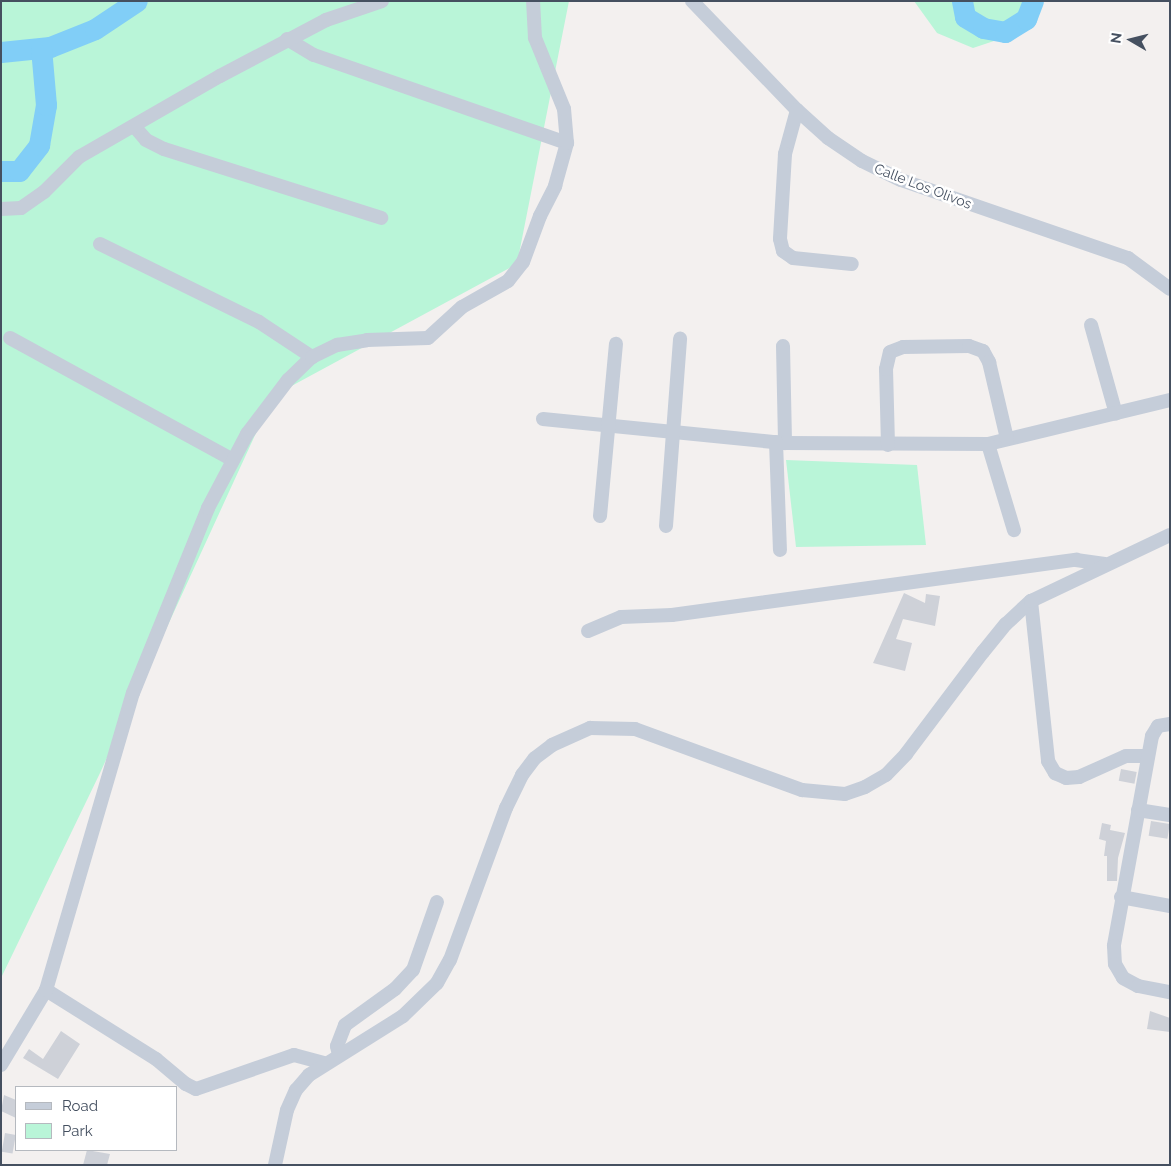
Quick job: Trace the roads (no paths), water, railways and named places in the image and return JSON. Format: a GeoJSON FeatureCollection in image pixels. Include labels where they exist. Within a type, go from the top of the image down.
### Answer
{"type":"FeatureCollection","features":[{"type":"Feature","properties":{"kind":"street"},"geometry":{"type":"LineString","coordinates":[[1,209],[20,208],[44,192],[79,157],[287,39],[326,20],[382,1]]}},
{"type":"Feature","properties":{"kind":"street"},"geometry":{"type":"LineString","coordinates":[[1,1065],[46,990],[132,693],[208,508],[247,434],[282,388],[312,357],[337,345],[367,340],[428,338],[462,307],[516,274],[556,186],[567,143],[564,109],[535,38],[533,1]]}},
{"type":"Feature","properties":{"kind":"street","name":"Calle Los Olivos"},"geometry":{"type":"LineString","coordinates":[[692,1],[797,110],[828,138],[876,169],[1029,226],[1087,241],[1128,258],[1170,288]]}},
{"type":"Feature","properties":{"kind":"street"},"geometry":{"type":"LineString","coordinates":[[287,39],[314,55],[567,143]]}},
{"type":"Feature","properties":{"kind":"street"},"geometry":{"type":"LineString","coordinates":[[797,110],[789,130],[785,154],[780,238],[782,251],[793,258],[852,264]]}},
{"type":"Feature","properties":{"kind":"street"},"geometry":{"type":"LineString","coordinates":[[134,126],[146,140],[164,149],[381,218]]}},
{"type":"Feature","properties":{"kind":"street"},"geometry":{"type":"LineString","coordinates":[[100,244],[259,322],[312,357]]}},
{"type":"Feature","properties":{"kind":"street"},"geometry":{"type":"LineString","coordinates":[[1091,325],[1116,414]]}},
{"type":"Feature","properties":{"kind":"street"},"geometry":{"type":"LineString","coordinates":[[10,338],[233,460]]}},
{"type":"Feature","properties":{"kind":"street"},"geometry":{"type":"LineString","coordinates":[[666,526],[680,339]]}},
{"type":"Feature","properties":{"kind":"street"},"geometry":{"type":"LineString","coordinates":[[600,516],[616,344]]}},
{"type":"Feature","properties":{"kind":"street"},"geometry":{"type":"LineString","coordinates":[[780,550],[783,346]]}},
{"type":"Feature","properties":{"kind":"street"},"geometry":{"type":"LineString","coordinates":[[888,445],[886,369],[890,352],[903,347],[969,346],[983,350],[989,362],[1007,439]]}},
{"type":"Feature","properties":{"kind":"street"},"geometry":{"type":"LineString","coordinates":[[543,419],[781,442],[888,445],[988,444],[1170,400]]}},
{"type":"Feature","properties":{"kind":"street"},"geometry":{"type":"LineString","coordinates":[[988,444],[1014,530]]}},
{"type":"Feature","properties":{"kind":"street"},"geometry":{"type":"LineString","coordinates":[[275,1165],[286,1110],[296,1090],[324,1063],[403,1016],[437,983],[450,960],[506,808],[522,775],[535,758],[552,745],[590,728],[635,729],[802,790],[845,794],[879,779],[899,761],[994,638],[1031,601],[1105,564],[1170,535]]}},
{"type":"Feature","properties":{"kind":"street"},"geometry":{"type":"LineString","coordinates":[[588,631],[621,617],[672,615],[1076,560],[1105,564]]}},
{"type":"Feature","properties":{"kind":"street"},"geometry":{"type":"LineString","coordinates":[[1031,601],[1048,761],[1054,773],[1066,778],[1079,777],[1126,756],[1148,756]]}},
{"type":"Feature","properties":{"kind":"street"},"geometry":{"type":"LineString","coordinates":[[1170,724],[1158,726],[1152,736],[1121,897],[1114,946],[1115,964],[1123,978],[1138,986],[1170,992]]}},
{"type":"Feature","properties":{"kind":"street"},"geometry":{"type":"LineString","coordinates":[[1138,810],[1170,815]]}},
{"type":"Feature","properties":{"kind":"street"},"geometry":{"type":"LineString","coordinates":[[1121,897],[1170,906]]}},
{"type":"Feature","properties":{"kind":"street"},"geometry":{"type":"LineString","coordinates":[[339,1055],[337,1046],[344,1025],[395,988],[413,970],[437,902]]}},
{"type":"Feature","properties":{"kind":"street"},"geometry":{"type":"LineString","coordinates":[[46,990],[156,1059],[186,1084],[196,1089],[294,1055],[324,1063]]}},
{"type":"Feature","properties":{"kind":"waterway"},"geometry":{"type":"LineString","coordinates":[[1,52],[50,47],[95,29],[137,1]]}},
{"type":"Feature","properties":{"kind":"waterway"},"geometry":{"type":"LineString","coordinates":[[962,1],[965,17],[983,28],[1005,32],[1026,19],[1033,1]]}},
{"type":"Feature","properties":{"kind":"waterway"},"geometry":{"type":"LineString","coordinates":[[1,171],[19,171],[39,145],[46,105],[41,48]]}}]}
